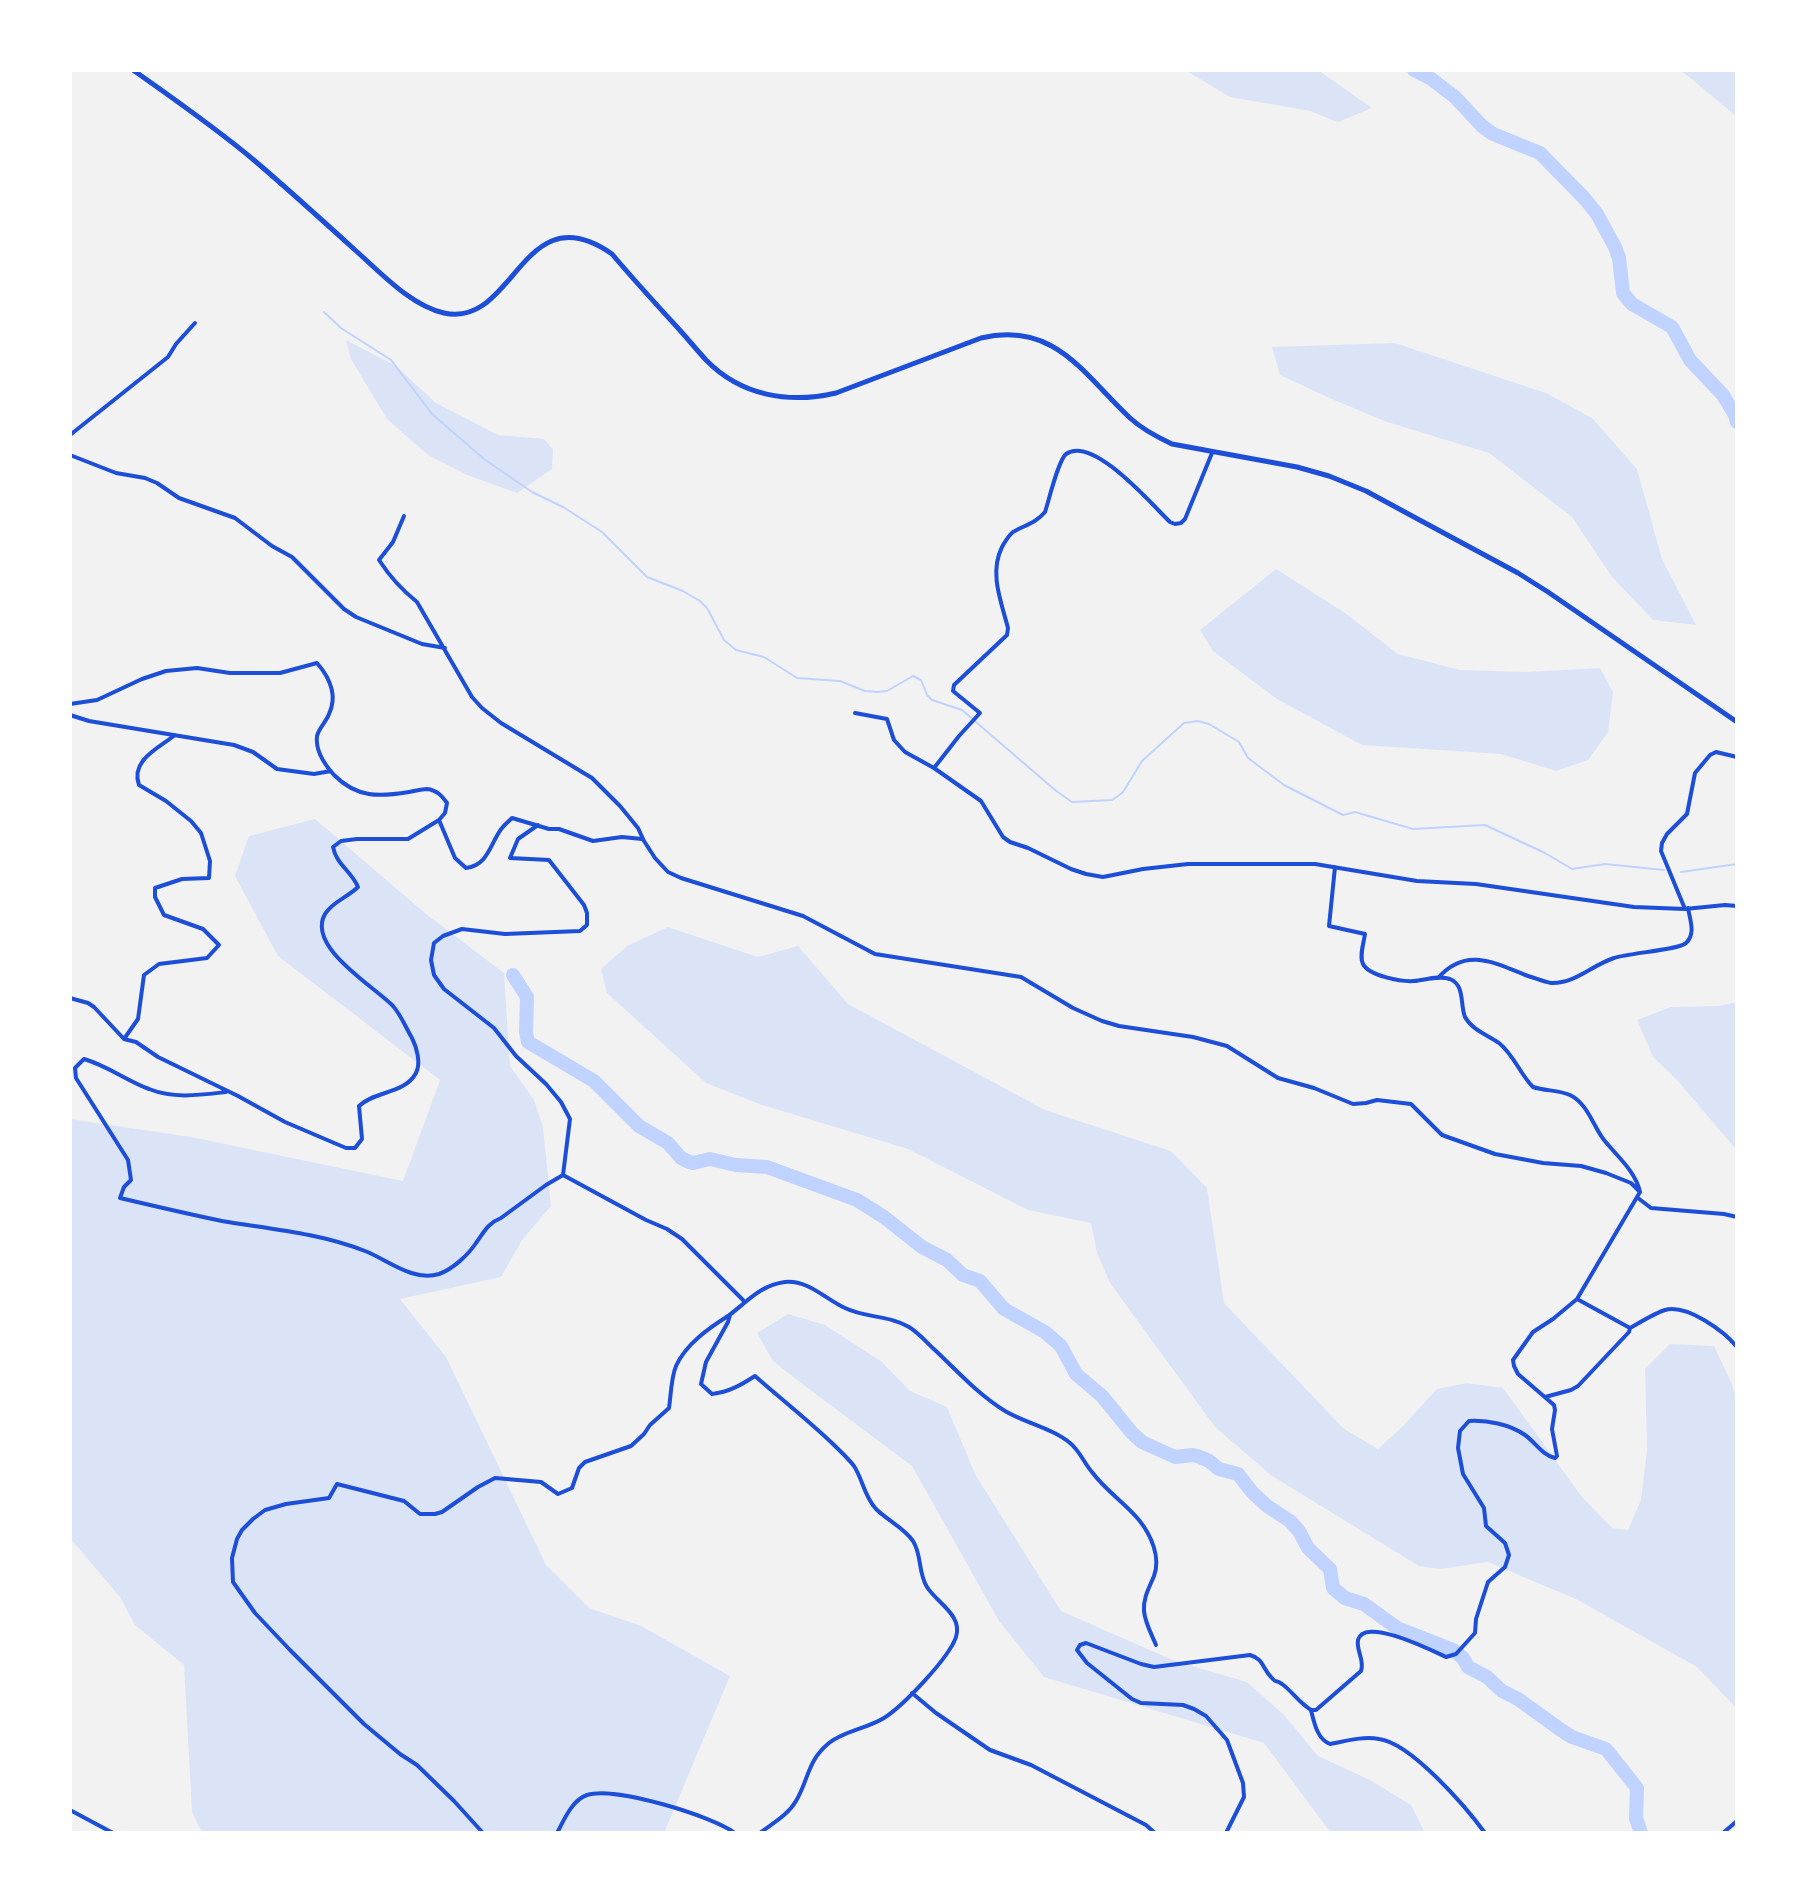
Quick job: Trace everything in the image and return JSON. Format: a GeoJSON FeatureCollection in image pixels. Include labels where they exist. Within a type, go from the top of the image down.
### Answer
{"type":"FeatureCollection","features":[{"type":"Feature","properties":{"kind":"street"},"geometry":{"type":"LineString","coordinates":[[133,70],[254,160],[380,272],[428,309],[457,316],[486,304],[530,254],[558,239],[572,237],[585,239],[612,254],[707,361],[733,380],[766,395],[799,399],[836,393],[981,338],[1019,335],[1040,340],[1072,359],[1130,418],[1155,436],[1172,444],[1212,453],[1297,467],[1366,491],[1538,586],[1737,722]]}},
{"type":"Feature","properties":{"kind":"street"},"geometry":{"type":"LineString","coordinates":[[70,435],[168,357],[195,323]]}},
{"type":"Feature","properties":{"kind":"street"},"geometry":{"type":"LineString","coordinates":[[934,768],[980,713],[953,691],[954,685],[1007,635],[995,566],[1010,534],[1040,519],[1045,512],[1059,462],[1067,453],[1078,451],[1110,464],[1175,524],[1185,519],[1212,453]]}},
{"type":"Feature","properties":{"kind":"street"},"geometry":{"type":"LineString","coordinates":[[70,455],[116,473],[145,478],[179,498],[235,518],[292,557],[356,617],[422,644],[445,648]]}},
{"type":"Feature","properties":{"kind":"street"},"geometry":{"type":"LineString","coordinates":[[404,516],[393,542],[379,560],[403,591],[417,602],[472,697],[501,723],[592,778],[638,828],[642,839],[668,872],[803,916],[875,954],[1021,977],[1073,1008],[1102,1021],[1227,1046],[1278,1078],[1353,1104],[1377,1100],[1411,1104],[1442,1135],[1495,1154],[1581,1166],[1606,1173],[1631,1183],[1651,1208],[1737,1217]]}},
{"type":"Feature","properties":{"kind":"street"},"geometry":{"type":"LineString","coordinates":[[70,704],[97,700],[166,671],[197,668],[230,673],[280,673],[317,663],[327,675],[332,690],[329,714],[317,736],[317,749],[331,771],[359,792],[381,796],[428,789],[439,793],[447,803],[445,813],[439,820],[408,839],[357,839],[341,841],[333,847],[340,864],[358,887],[324,915],[322,927],[325,939],[331,951],[350,970],[396,1009],[418,1057],[415,1074],[406,1085],[366,1100],[359,1106],[362,1139],[355,1148],[346,1148],[285,1122],[158,1057],[136,1042],[124,1039],[94,1007],[70,998]]}},
{"type":"Feature","properties":{"kind":"street"},"geometry":{"type":"LineString","coordinates":[[855,713],[887,719],[896,743],[981,801],[1003,837],[1010,842],[1086,874],[1103,877],[1188,864],[1315,864],[1417,881],[1476,884],[1634,907],[1737,906]]}},
{"type":"Feature","properties":{"kind":"street"},"geometry":{"type":"LineString","coordinates":[[70,715],[246,748],[277,769],[314,774],[331,771]]}},
{"type":"Feature","properties":{"kind":"street"},"geometry":{"type":"LineString","coordinates":[[124,1039],[138,1019],[144,975],[159,964],[207,958],[219,945],[203,929],[164,915],[155,897],[155,888],[182,879],[209,878],[210,861],[201,833],[166,801],[139,785],[136,778],[140,761],[175,735]]}},
{"type":"Feature","properties":{"kind":"street"},"geometry":{"type":"LineString","coordinates":[[1438,978],[1446,969],[1470,959],[1484,960],[1551,983],[1566,981],[1612,958],[1682,946],[1692,932],[1686,908],[1661,851],[1662,843],[1687,814],[1695,773],[1710,755],[1716,752],[1737,757]]}},
{"type":"Feature","properties":{"kind":"street"},"geometry":{"type":"LineString","coordinates":[[439,820],[455,858],[466,868],[476,867],[487,856],[500,829],[512,818],[593,841],[622,837],[642,839]]}},
{"type":"Feature","properties":{"kind":"street"},"geometry":{"type":"LineString","coordinates":[[538,825],[518,839],[510,858],[549,860],[584,905],[587,925],[580,931],[505,934],[462,929],[434,943],[431,960],[434,975],[444,989],[494,1028],[516,1056],[561,1102],[570,1119],[563,1175]]}},
{"type":"Feature","properties":{"kind":"street"},"geometry":{"type":"LineString","coordinates":[[1226,1833],[1244,1797],[1243,1783],[1227,1740],[1206,1716],[1194,1709],[1183,1705],[1141,1703],[1127,1696],[1087,1663],[1078,1653],[1080,1645],[1086,1643],[1154,1667],[1250,1655],[1258,1657],[1274,1681],[1282,1684],[1311,1710],[1316,1710],[1361,1671],[1363,1665],[1357,1643],[1364,1633],[1390,1634],[1446,1657],[1457,1653],[1475,1633],[1476,1619],[1488,1582],[1510,1558],[1505,1543],[1486,1526],[1484,1508],[1463,1474],[1458,1448],[1460,1431],[1469,1421],[1510,1426],[1549,1457],[1557,1456],[1552,1429],[1554,1405],[1518,1374],[1513,1360],[1533,1332],[1577,1299],[1639,1195],[1634,1176],[1602,1138],[1585,1108],[1568,1094],[1533,1087],[1499,1043],[1468,1022],[1460,989],[1455,982],[1438,978],[1409,982],[1376,975],[1363,965],[1365,934],[1329,926],[1335,867]]}},
{"type":"Feature","properties":{"kind":"street"},"geometry":{"type":"LineString","coordinates":[[228,1091],[171,1095],[149,1089],[84,1059],[75,1068],[76,1078],[128,1160],[131,1180],[120,1198],[333,1241],[365,1251],[411,1273],[425,1276],[438,1274],[454,1266],[493,1221],[563,1175]]}},
{"type":"Feature","properties":{"kind":"street"},"geometry":{"type":"LineString","coordinates":[[563,1175],[682,1239],[744,1301]]}},
{"type":"Feature","properties":{"kind":"street"},"geometry":{"type":"LineString","coordinates":[[483,1833],[417,1765],[364,1724],[255,1613],[233,1582],[232,1558],[237,1539],[242,1530],[265,1510],[329,1498],[337,1484],[404,1501],[420,1514],[435,1514],[454,1505],[495,1478],[541,1482],[558,1494],[572,1488],[579,1468],[585,1462],[631,1446],[665,1413],[669,1408],[676,1366],[710,1326],[744,1301],[785,1282],[814,1289],[854,1312],[892,1319],[908,1326],[977,1391],[1004,1410],[1070,1443],[1092,1472],[1139,1520],[1151,1540],[1156,1554],[1156,1572],[1144,1608],[1156,1645]]}},
{"type":"Feature","properties":{"kind":"street"},"geometry":{"type":"LineString","coordinates":[[1577,1299],[1630,1328]]}},
{"type":"Feature","properties":{"kind":"street"},"geometry":{"type":"LineString","coordinates":[[1545,1397],[1578,1386],[1621,1342],[1630,1328],[1665,1310],[1679,1310],[1717,1328],[1737,1347]]}},
{"type":"Feature","properties":{"kind":"street"},"geometry":{"type":"LineString","coordinates":[[730,1314],[706,1362],[701,1384],[712,1394],[724,1393],[755,1376],[825,1437],[853,1465],[874,1507],[912,1539],[927,1588],[954,1617],[957,1627],[947,1654],[912,1693],[886,1717],[831,1741],[816,1756],[794,1804],[778,1821],[760,1833]]}},
{"type":"Feature","properties":{"kind":"street"},"geometry":{"type":"LineString","coordinates":[[912,1693],[990,1750],[1031,1765],[1146,1825],[1155,1833]]}},
{"type":"Feature","properties":{"kind":"street"},"geometry":{"type":"LineString","coordinates":[[1311,1710],[1319,1734],[1326,1743],[1369,1738],[1390,1741],[1402,1748],[1447,1787],[1485,1833]]}},
{"type":"Feature","properties":{"kind":"street"},"geometry":{"type":"LineString","coordinates":[[557,1833],[567,1813],[580,1800],[586,1795],[599,1793],[625,1795],[679,1810],[735,1833]]}},
{"type":"Feature","properties":{"kind":"street"},"geometry":{"type":"LineString","coordinates":[[70,1810],[113,1833]]}},
{"type":"Feature","properties":{"kind":"street"},"geometry":{"type":"LineString","coordinates":[[1723,1833],[1737,1821]]}},
{"type":"Feature","properties":{"kind":"shaded area"},"geometry":{"type":"Polygon","coordinates":[[[1185,70],[1318,70],[1372,108],[1338,122],[1310,111],[1230,97],[1185,70]]]}},
{"type":"Feature","properties":{"kind":"shaded area"},"geometry":{"type":"Polygon","coordinates":[[[1679,70],[1737,70],[1737,117],[1688,76],[1679,70]]]}},
{"type":"Feature","properties":{"kind":"shaded area"},"geometry":{"type":"Polygon","coordinates":[[[346,340],[396,366],[436,403],[498,435],[544,439],[553,449],[552,469],[517,493],[467,475],[428,455],[387,419],[351,359],[346,340]]]}},
{"type":"Feature","properties":{"kind":"shaded area"},"geometry":{"type":"Polygon","coordinates":[[[1395,343],[1546,393],[1592,418],[1637,469],[1662,559],[1696,625],[1653,620],[1612,577],[1572,517],[1489,453],[1387,422],[1280,375],[1272,347],[1395,343]]]}},
{"type":"Feature","properties":{"kind":"shaded area"},"geometry":{"type":"Polygon","coordinates":[[[1276,569],[1345,613],[1398,654],[1460,670],[1527,672],[1600,668],[1613,692],[1608,732],[1588,760],[1556,771],[1501,754],[1362,745],[1277,699],[1213,651],[1200,630],[1276,569]]]}},
{"type":"Feature","properties":{"kind":"shaded area"},"geometry":{"type":"Polygon","coordinates":[[[315,819],[426,914],[504,973],[510,1066],[534,1100],[543,1127],[551,1206],[522,1240],[501,1277],[400,1299],[446,1357],[546,1565],[589,1608],[641,1626],[730,1676],[664,1833],[202,1833],[192,1812],[184,1665],[135,1625],[120,1597],[70,1538],[70,1119],[191,1137],[403,1181],[440,1080],[278,956],[235,876],[249,836],[315,819]]]}},
{"type":"Feature","properties":{"kind":"shaded area"},"geometry":{"type":"Polygon","coordinates":[[[668,927],[758,957],[798,946],[848,1004],[1045,1110],[1171,1151],[1207,1188],[1224,1303],[1344,1429],[1378,1449],[1437,1389],[1467,1383],[1503,1388],[1582,1497],[1612,1528],[1628,1530],[1641,1500],[1647,1450],[1645,1369],[1670,1344],[1714,1346],[1737,1402],[1737,1709],[1697,1667],[1578,1600],[1488,1562],[1440,1569],[1419,1566],[1272,1476],[1215,1427],[1110,1283],[1097,1253],[1091,1223],[1028,1210],[908,1149],[759,1104],[706,1083],[607,993],[601,969],[627,946],[668,927]]]}},
{"type":"Feature","properties":{"kind":"shaded area"},"geometry":{"type":"Polygon","coordinates":[[[1737,1002],[1737,1147],[1734,1147],[1677,1080],[1653,1057],[1637,1020],[1671,1007],[1719,1006],[1737,1002]]]}},
{"type":"Feature","properties":{"kind":"shaded area"},"geometry":{"type":"Polygon","coordinates":[[[788,1314],[825,1325],[882,1362],[910,1391],[947,1407],[975,1474],[1061,1611],[1175,1661],[1247,1682],[1284,1715],[1318,1756],[1370,1780],[1411,1805],[1425,1833],[1331,1833],[1264,1743],[1044,1677],[999,1621],[912,1466],[773,1361],[757,1333],[788,1314]]]}},
{"type":"Feature","properties":{"kind":"waterway"},"geometry":{"type":"LineString","coordinates":[[1414,70],[1455,97],[1493,134],[1540,153],[1585,199],[1615,247],[1623,293],[1632,304],[1672,327],[1690,360],[1723,395],[1737,422]]}},
{"type":"Feature","properties":{"kind":"waterway"},"geometry":{"type":"LineString","coordinates":[[324,312],[341,328],[391,360],[432,414],[484,459],[532,492],[602,532],[647,577],[700,601],[724,640],[736,650],[764,657],[797,678],[840,681],[865,691],[887,691],[913,676],[921,680],[932,700],[962,710],[1072,802],[1112,800],[1123,792],[1142,761],[1184,723],[1198,721],[1239,742],[1248,758],[1284,785],[1343,815],[1355,812],[1413,829],[1485,825],[1572,869],[1605,864],[1664,870]]}},
{"type":"Feature","properties":{"kind":"waterway"},"geometry":{"type":"LineString","coordinates":[[1681,872],[1737,864]]}},
{"type":"Feature","properties":{"kind":"waterway"},"geometry":{"type":"LineString","coordinates":[[513,975],[527,997],[528,1042],[594,1081],[639,1126],[668,1143],[681,1158],[693,1163],[710,1159],[767,1167],[857,1200],[884,1217],[922,1247],[947,1260],[963,1275],[980,1281],[1004,1309],[1045,1332],[1061,1346],[1076,1374],[1102,1396],[1142,1442],[1175,1457],[1200,1457],[1219,1469],[1238,1474],[1252,1492],[1299,1531],[1308,1548],[1330,1569],[1333,1588],[1345,1598],[1364,1604],[1397,1628],[1453,1650],[1468,1667],[1561,1730],[1606,1749],[1637,1788],[1636,1818],[1641,1833]]}}]}
